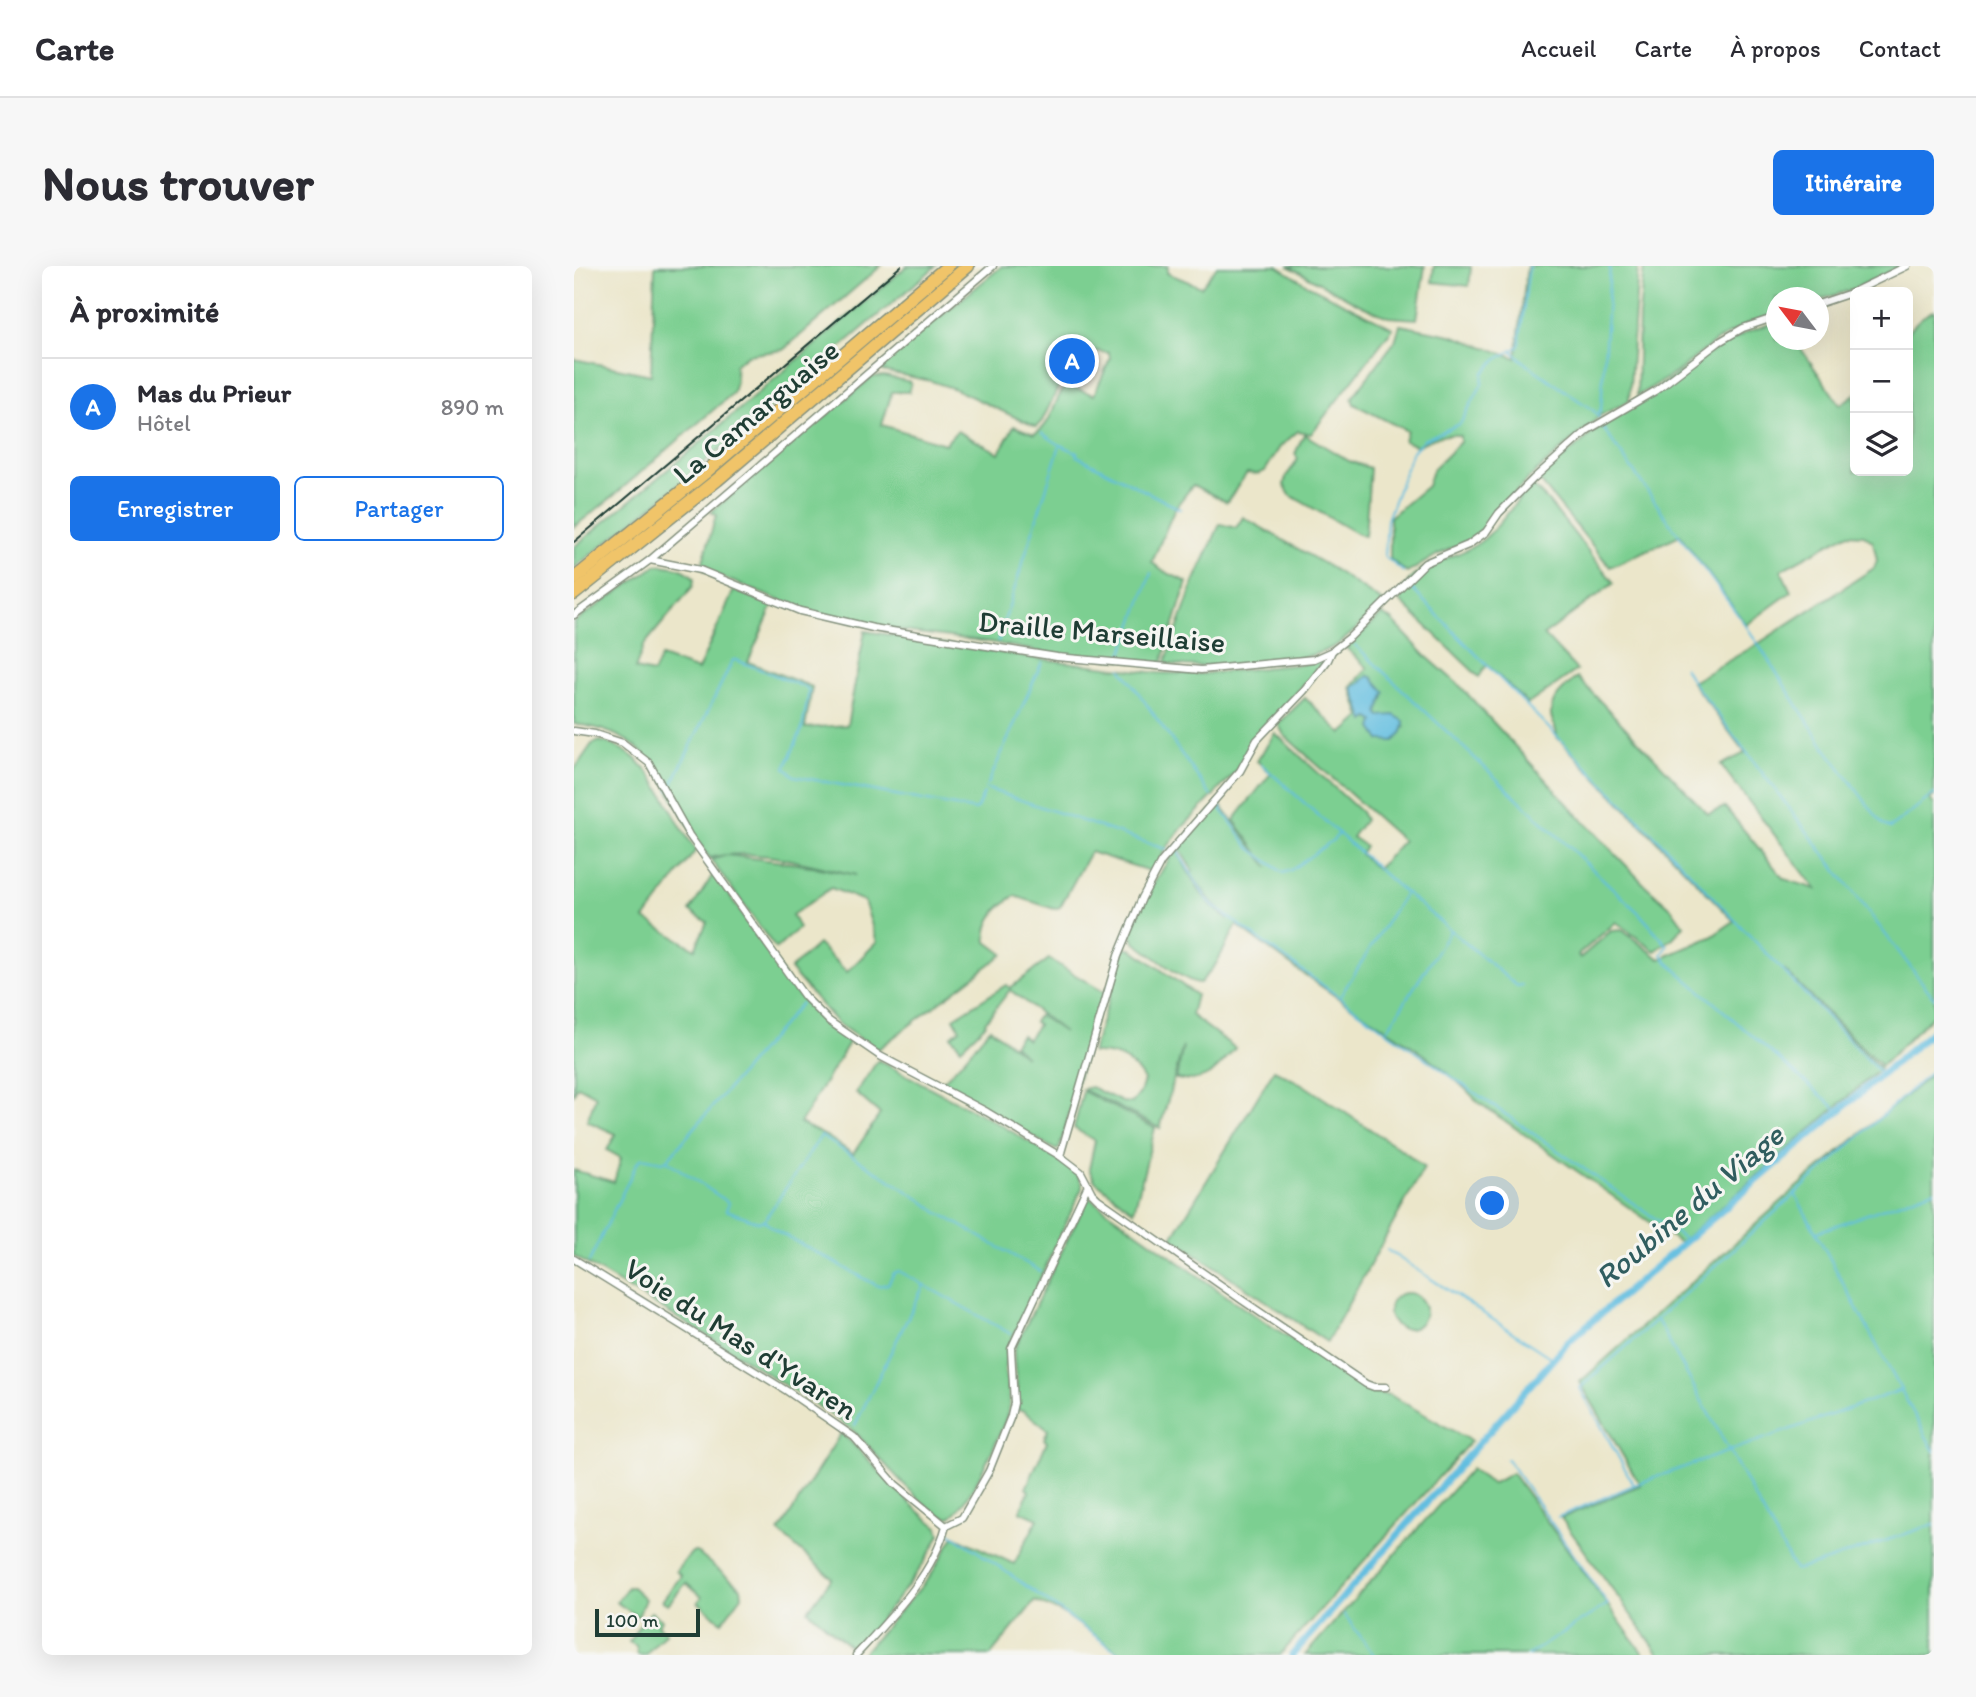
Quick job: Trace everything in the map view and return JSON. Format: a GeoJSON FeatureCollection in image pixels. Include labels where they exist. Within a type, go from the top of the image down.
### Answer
{"type":"FeatureCollection","features":[{"type":"Feature","properties":{"kind":"highway","name":"La Camarguaise"},"geometry":{"type":"LineString","coordinates":[[574,579],[708,471],[948,266]]}},
{"type":"Feature","properties":{"kind":"highway","name":"La Camarguaise"},"geometry":{"type":"LineString","coordinates":[[574,594],[718,480],[968,266]]}},
{"type":"Feature","properties":{"kind":"street"},"geometry":{"type":"LineString","coordinates":[[574,615],[650,560],[993,266]]}},
{"type":"Feature","properties":{"kind":"street"},"geometry":{"type":"LineString","coordinates":[[1829,300],[1908,266]]}},
{"type":"Feature","properties":{"kind":"street","name":"Draille Marseillaise"},"geometry":{"type":"LineString","coordinates":[[650,560],[699,570],[800,611],[873,628],[1057,657],[1200,670],[1314,659],[1332,651],[1350,637],[1425,563],[1468,545],[1486,532],[1499,513],[1588,430],[1655,391],[1719,342],[1743,328],[1766,320]]}},
{"type":"Feature","properties":{"kind":"street"},"geometry":{"type":"LineString","coordinates":[[1059,1156],[1118,956],[1142,898],[1161,862],[1240,771],[1257,740],[1304,691],[1332,651]]}},
{"type":"Feature","properties":{"kind":"street"},"geometry":{"type":"LineString","coordinates":[[574,731],[596,734],[623,743],[649,763],[689,835],[805,997],[829,1021],[880,1056],[987,1112],[1059,1156],[1081,1172],[1098,1199],[1366,1384],[1386,1387]]}},
{"type":"Feature","properties":{"kind":"street"},"geometry":{"type":"LineString","coordinates":[[856,1655],[924,1575],[943,1538],[946,1526],[962,1518],[989,1471],[1012,1416],[1014,1403],[1011,1349],[1088,1185]]}},
{"type":"Feature","properties":{"kind":"street","name":"Voie du Mas d'Yvaren"},"geometry":{"type":"LineString","coordinates":[[574,1259],[786,1391],[854,1437],[895,1484],[946,1526]]}},
{"type":"Feature","properties":{"kind":"green space"},"geometry":{"type":"Polygon","coordinates":[[[655,266],[881,266],[783,350],[747,355],[735,365],[736,381],[733,393],[574,527],[574,359],[651,375],[655,266]]]}},
{"type":"Feature","properties":{"kind":"green space"},"geometry":{"type":"Polygon","coordinates":[[[907,266],[936,266],[659,501],[574,568],[574,547],[907,266]]]}},
{"type":"Feature","properties":{"kind":"green space"},"geometry":{"type":"Polygon","coordinates":[[[1002,266],[1168,266],[1167,273],[1201,287],[1217,266],[1277,266],[1311,287],[1393,328],[1311,434],[1298,431],[1280,447],[1265,471],[1258,474],[1247,473],[1227,502],[1193,485],[1175,508],[1152,562],[1161,570],[1187,582],[1162,663],[1046,653],[990,642],[886,629],[803,610],[704,570],[702,565],[716,515],[711,512],[872,377],[884,376],[911,382],[909,392],[892,392],[882,425],[945,444],[957,431],[999,453],[1014,426],[1034,434],[1041,430],[1067,385],[1094,395],[1110,359],[1109,353],[1071,348],[1053,376],[1060,384],[1042,421],[1036,427],[955,389],[882,371],[881,365],[1002,266]]]}},
{"type":"Feature","properties":{"kind":"green space"},"geometry":{"type":"Polygon","coordinates":[[[1288,266],[1425,266],[1417,319],[1388,317],[1288,266]]]}},
{"type":"Feature","properties":{"kind":"green space"},"geometry":{"type":"Polygon","coordinates":[[[1434,266],[1471,267],[1469,286],[1432,282],[1434,266]]]}},
{"type":"Feature","properties":{"kind":"green space"},"geometry":{"type":"Polygon","coordinates":[[[1527,266],[1638,266],[1629,401],[1601,415],[1527,480],[1474,538],[1407,573],[1390,559],[1390,517],[1427,486],[1432,470],[1460,442],[1460,436],[1438,437],[1417,446],[1404,441],[1407,431],[1354,404],[1352,398],[1395,341],[1400,325],[1451,335],[1516,358],[1527,266]]]}},
{"type":"Feature","properties":{"kind":"green space"},"geometry":{"type":"Polygon","coordinates":[[[1644,266],[1901,266],[1858,287],[1850,287],[1850,290],[1829,297],[1829,287],[1766,287],[1766,317],[1749,323],[1716,341],[1677,372],[1637,396],[1639,316],[1644,266]]]}},
{"type":"Feature","properties":{"kind":"green space"},"geometry":{"type":"Polygon","coordinates":[[[1934,310],[1934,796],[1930,799],[1934,805],[1934,1014],[1881,1066],[1784,970],[1880,1069],[1680,1243],[1478,1102],[1449,1074],[1415,1048],[1318,984],[1237,925],[1216,964],[1200,983],[1176,973],[1134,942],[1131,934],[1144,899],[1176,848],[1204,897],[1219,913],[1229,919],[1211,901],[1191,874],[1193,871],[1179,848],[1218,802],[1269,868],[1234,820],[1271,773],[1257,761],[1275,733],[1361,812],[1365,820],[1352,837],[1365,846],[1360,854],[1377,869],[1403,841],[1284,735],[1278,724],[1305,698],[1342,734],[1361,717],[1351,687],[1368,668],[1346,648],[1382,614],[1392,620],[1426,656],[1461,687],[1576,813],[1645,885],[1671,908],[1684,926],[1655,951],[1616,922],[1578,955],[1580,958],[1611,931],[1622,930],[1660,959],[1711,937],[1734,921],[1557,737],[1551,715],[1553,703],[1577,677],[1708,814],[1725,807],[1784,879],[1816,889],[1721,765],[1745,753],[1692,682],[1756,645],[1874,568],[1877,560],[1873,542],[1864,535],[1847,534],[1781,570],[1791,592],[1746,625],[1680,535],[1610,567],[1538,479],[1601,426],[1717,348],[1766,325],[1766,350],[1802,350],[1840,405],[1850,398],[1850,476],[1913,476],[1913,326],[1934,310]],[[1368,676],[1369,718],[1374,721],[1380,740],[1405,727],[1388,716],[1379,716],[1384,696],[1368,676]]]}},
{"type":"Feature","properties":{"kind":"green space"},"geometry":{"type":"Polygon","coordinates":[[[1304,434],[1349,461],[1370,468],[1365,536],[1290,495],[1284,485],[1298,459],[1295,454],[1304,434]]]}},
{"type":"Feature","properties":{"kind":"green space"},"geometry":{"type":"Polygon","coordinates":[[[1533,486],[1614,583],[1544,635],[1577,670],[1528,704],[1487,665],[1479,677],[1401,602],[1400,596],[1406,584],[1424,568],[1480,542],[1500,523],[1528,488],[1533,486]]]}},
{"type":"Feature","properties":{"kind":"green space"},"geometry":{"type":"Polygon","coordinates":[[[1243,517],[1333,569],[1383,602],[1341,642],[1319,653],[1252,664],[1165,664],[1194,582],[1220,524],[1236,528],[1243,517]]]}},
{"type":"Feature","properties":{"kind":"green space"},"geometry":{"type":"Polygon","coordinates":[[[657,565],[682,569],[694,578],[693,586],[644,645],[635,669],[653,673],[661,657],[698,670],[734,590],[773,605],[748,662],[812,687],[805,728],[847,725],[865,631],[1041,659],[1158,673],[1201,674],[1303,664],[1320,659],[1324,661],[1256,738],[1236,772],[1183,827],[1165,850],[1153,872],[1090,852],[1060,907],[1054,909],[1015,896],[998,910],[988,928],[987,942],[1003,954],[877,1050],[837,1023],[790,969],[818,944],[847,972],[877,942],[864,901],[831,888],[792,915],[799,928],[776,949],[711,860],[727,855],[710,858],[694,836],[659,773],[645,756],[628,741],[605,730],[574,724],[574,622],[657,565]],[[745,854],[727,855],[856,875],[802,863],[745,854]]]}},
{"type":"Feature","properties":{"kind":"green space"},"geometry":{"type":"Polygon","coordinates":[[[600,741],[635,758],[647,771],[696,850],[645,919],[695,949],[707,922],[690,911],[714,873],[793,989],[832,1031],[850,1041],[800,1123],[853,1154],[880,1114],[856,1093],[878,1060],[1001,1125],[1057,1159],[1078,1175],[1082,1183],[1007,1350],[1005,1371],[1009,1408],[1001,1432],[965,1501],[949,1517],[928,1507],[861,1438],[836,1418],[734,1352],[574,1256],[574,1170],[614,1182],[621,1158],[607,1150],[616,1134],[587,1121],[596,1096],[578,1086],[574,1093],[574,770],[592,744],[600,741]]]}},
{"type":"Feature","properties":{"kind":"green space"},"geometry":{"type":"Polygon","coordinates":[[[1124,948],[1132,949],[1196,995],[1191,1015],[1235,1048],[1210,1074],[1187,1080],[1176,1079],[1183,1046],[1160,1128],[1082,1089],[1091,1087],[1122,1102],[1132,1103],[1140,1093],[1144,1080],[1129,1062],[1108,1054],[1092,1053],[1124,948]]]}},
{"type":"Feature","properties":{"kind":"green space"},"geometry":{"type":"Polygon","coordinates":[[[1049,959],[1105,993],[1091,1031],[1059,1149],[1056,1150],[940,1083],[990,1028],[1026,1057],[1013,1044],[1021,1035],[1027,1040],[1038,1025],[1034,1022],[1039,1015],[1064,1032],[1010,990],[986,1024],[961,1048],[951,1036],[960,1029],[954,1018],[1006,985],[1010,988],[1049,959]]]}},
{"type":"Feature","properties":{"kind":"green space"},"geometry":{"type":"Polygon","coordinates":[[[1274,1070],[1302,1084],[1409,1155],[1424,1168],[1327,1342],[1172,1238],[1274,1070]]]}},
{"type":"Feature","properties":{"kind":"green space"},"geometry":{"type":"Polygon","coordinates":[[[1934,1072],[1934,1655],[1660,1655],[1561,1518],[1640,1485],[1580,1382],[1794,1190],[1934,1072]]]}},
{"type":"Feature","properties":{"kind":"green space"},"geometry":{"type":"Polygon","coordinates":[[[1083,1091],[1155,1128],[1134,1211],[1095,1181],[1089,1169],[1095,1141],[1074,1128],[1083,1091]]]}},
{"type":"Feature","properties":{"kind":"green space"},"geometry":{"type":"Polygon","coordinates":[[[1088,1197],[1242,1307],[1375,1393],[1390,1395],[1471,1441],[1280,1655],[1123,1655],[1064,1614],[1035,1601],[991,1655],[861,1655],[929,1578],[954,1536],[1014,1564],[1038,1519],[1020,1511],[1029,1491],[1026,1488],[1047,1442],[1044,1439],[1048,1430],[1023,1410],[1017,1410],[1014,1350],[1088,1197]]]}},
{"type":"Feature","properties":{"kind":"green space"},"geometry":{"type":"Polygon","coordinates":[[[1407,1293],[1420,1298],[1425,1311],[1420,1324],[1407,1329],[1394,1324],[1389,1311],[1394,1298],[1407,1293]]]}},
{"type":"Feature","properties":{"kind":"green space"},"geometry":{"type":"Polygon","coordinates":[[[841,1433],[912,1505],[938,1527],[940,1534],[912,1580],[854,1650],[808,1610],[832,1578],[779,1532],[841,1433]]]}},
{"type":"Feature","properties":{"kind":"green space"},"geometry":{"type":"Polygon","coordinates":[[[1471,1469],[1492,1484],[1512,1473],[1644,1655],[1305,1655],[1471,1469]]]}},
{"type":"Feature","properties":{"kind":"green space"},"geometry":{"type":"Polygon","coordinates":[[[692,1552],[696,1552],[741,1588],[742,1596],[722,1622],[698,1602],[702,1597],[686,1583],[668,1604],[662,1601],[681,1576],[676,1571],[692,1552]]]}},
{"type":"Feature","properties":{"kind":"green space"},"geometry":{"type":"Polygon","coordinates":[[[628,1587],[632,1587],[645,1599],[638,1617],[616,1602],[628,1587]]]}},
{"type":"Feature","properties":{"kind":"green space"},"geometry":{"type":"Polygon","coordinates":[[[651,1612],[662,1620],[658,1625],[666,1632],[645,1655],[638,1655],[636,1646],[629,1642],[651,1612]]]}},
{"type":"Feature","properties":{"kind":"water"},"geometry":{"type":"Polygon","coordinates":[[[1368,676],[1385,692],[1379,716],[1394,715],[1404,721],[1402,733],[1394,741],[1380,740],[1372,728],[1374,721],[1369,718],[1365,721],[1353,688],[1368,676]]]}},
{"type":"Feature","properties":{"kind":"waterway"},"geometry":{"type":"LineString","coordinates":[[1404,572],[1385,557],[1387,520],[1412,452],[1423,440],[1460,424],[1482,384],[1483,373],[1496,360],[1519,346],[1529,266]]}},
{"type":"Feature","properties":{"kind":"waterway"},"geometry":{"type":"LineString","coordinates":[[1597,415],[1601,409],[1610,266]]}},
{"type":"Feature","properties":{"kind":"waterway"},"geometry":{"type":"LineString","coordinates":[[1512,351],[1594,411],[1600,419]]}},
{"type":"Feature","properties":{"kind":"waterway"},"geometry":{"type":"LineString","coordinates":[[1603,428],[1749,630],[1823,745],[1883,825],[1890,828],[1934,794]]}},
{"type":"Feature","properties":{"kind":"waterway"},"geometry":{"type":"LineString","coordinates":[[1042,433],[1077,452],[1077,456],[1180,509]]}},
{"type":"Feature","properties":{"kind":"waterway"},"geometry":{"type":"LineString","coordinates":[[998,641],[1060,445]]}},
{"type":"Feature","properties":{"kind":"waterway"},"geometry":{"type":"LineString","coordinates":[[1121,657],[1151,573]]}},
{"type":"Feature","properties":{"kind":"waterway"},"geometry":{"type":"LineString","coordinates":[[1408,585],[1654,835],[1882,1075]]}},
{"type":"Feature","properties":{"kind":"waterway"},"geometry":{"type":"LineString","coordinates":[[1355,645],[1639,913],[1668,946],[1662,954],[1667,962],[1839,1111]]}},
{"type":"Feature","properties":{"kind":"waterway"},"geometry":{"type":"LineString","coordinates":[[669,790],[733,660],[736,660],[809,691],[802,729],[785,768],[794,776],[976,810],[984,793]]}},
{"type":"Feature","properties":{"kind":"waterway"},"geometry":{"type":"LineString","coordinates":[[988,784],[1042,662]]}},
{"type":"Feature","properties":{"kind":"waterway"},"geometry":{"type":"LineString","coordinates":[[1684,667],[1934,998]]}},
{"type":"Feature","properties":{"kind":"waterway"},"geometry":{"type":"LineString","coordinates":[[1121,668],[1211,796]]}},
{"type":"Feature","properties":{"kind":"waterway"},"geometry":{"type":"LineString","coordinates":[[1261,764],[1395,884],[1517,986],[1522,985]]}},
{"type":"Feature","properties":{"kind":"waterway"},"geometry":{"type":"LineString","coordinates":[[985,788],[1168,850]]}},
{"type":"Feature","properties":{"kind":"waterway"},"geometry":{"type":"LineString","coordinates":[[1219,806],[1249,847],[1283,873],[1291,870],[1339,833]]}},
{"type":"Feature","properties":{"kind":"waterway"},"geometry":{"type":"LineString","coordinates":[[1176,849],[1206,898],[1216,908],[1386,1031],[1686,1240]]}},
{"type":"Feature","properties":{"kind":"waterway"},"geometry":{"type":"LineString","coordinates":[[1341,995],[1405,893]]}},
{"type":"Feature","properties":{"kind":"waterway"},"geometry":{"type":"LineString","coordinates":[[1387,1030],[1450,931]]}},
{"type":"Feature","properties":{"kind":"waterway"},"geometry":{"type":"LineString","coordinates":[[589,1262],[637,1163],[642,1158],[663,1162],[668,1159],[801,1003]]}},
{"type":"Feature","properties":{"kind":"waterway","name":"Roubine du Viage"},"geometry":{"type":"LineString","coordinates":[[1489,1432],[1570,1340],[1934,1030]]}},
{"type":"Feature","properties":{"kind":"waterway"},"geometry":{"type":"LineString","coordinates":[[1634,1485],[1580,1388],[1934,1069]]}},
{"type":"Feature","properties":{"kind":"waterway"},"geometry":{"type":"LineString","coordinates":[[666,1160],[729,1203],[726,1210],[759,1222],[765,1219],[821,1136],[937,1212],[1040,1271]]}},
{"type":"Feature","properties":{"kind":"waterway"},"geometry":{"type":"LineString","coordinates":[[1817,1232],[1934,1190]]}},
{"type":"Feature","properties":{"kind":"waterway"},"geometry":{"type":"LineString","coordinates":[[1795,1194],[1934,1451]]}},
{"type":"Feature","properties":{"kind":"waterway"},"geometry":{"type":"LineString","coordinates":[[764,1221],[775,1230],[878,1286],[888,1284],[894,1273],[899,1271],[1011,1334]]}},
{"type":"Feature","properties":{"kind":"waterway"},"geometry":{"type":"LineString","coordinates":[[1387,1250],[1553,1359]]}},
{"type":"Feature","properties":{"kind":"waterway"},"geometry":{"type":"LineString","coordinates":[[855,1425],[924,1285]]}},
{"type":"Feature","properties":{"kind":"waterway"},"geometry":{"type":"LineString","coordinates":[[1657,1320],[1795,1570],[1934,1524]]}},
{"type":"Feature","properties":{"kind":"waterway"},"geometry":{"type":"LineString","coordinates":[[1558,1517],[1634,1485],[1901,1390]]}},
{"type":"Feature","properties":{"kind":"waterway","name":"Roubine du Viage"},"geometry":{"type":"LineString","coordinates":[[1292,1655],[1487,1434]]}},
{"type":"Feature","properties":{"kind":"waterway"},"geometry":{"type":"LineString","coordinates":[[1507,1459],[1608,1604],[1528,1655]]}},
{"type":"Feature","properties":{"kind":"waterway"},"geometry":{"type":"LineString","coordinates":[[950,1533],[1122,1655]]}},
{"type":"Feature","properties":{"kind":"waterway"},"geometry":{"type":"LineString","coordinates":[[1344,1614],[1374,1655]]}},
{"type":"Feature","properties":{"kind":"railway"},"geometry":{"type":"LineString","coordinates":[[574,542],[901,266]]}},
{"type":"Feature","properties":{"kind":"place","name":"Mas du Prieur"},"geometry":{"type":"Point","coordinates":[1072,361]}}]}
